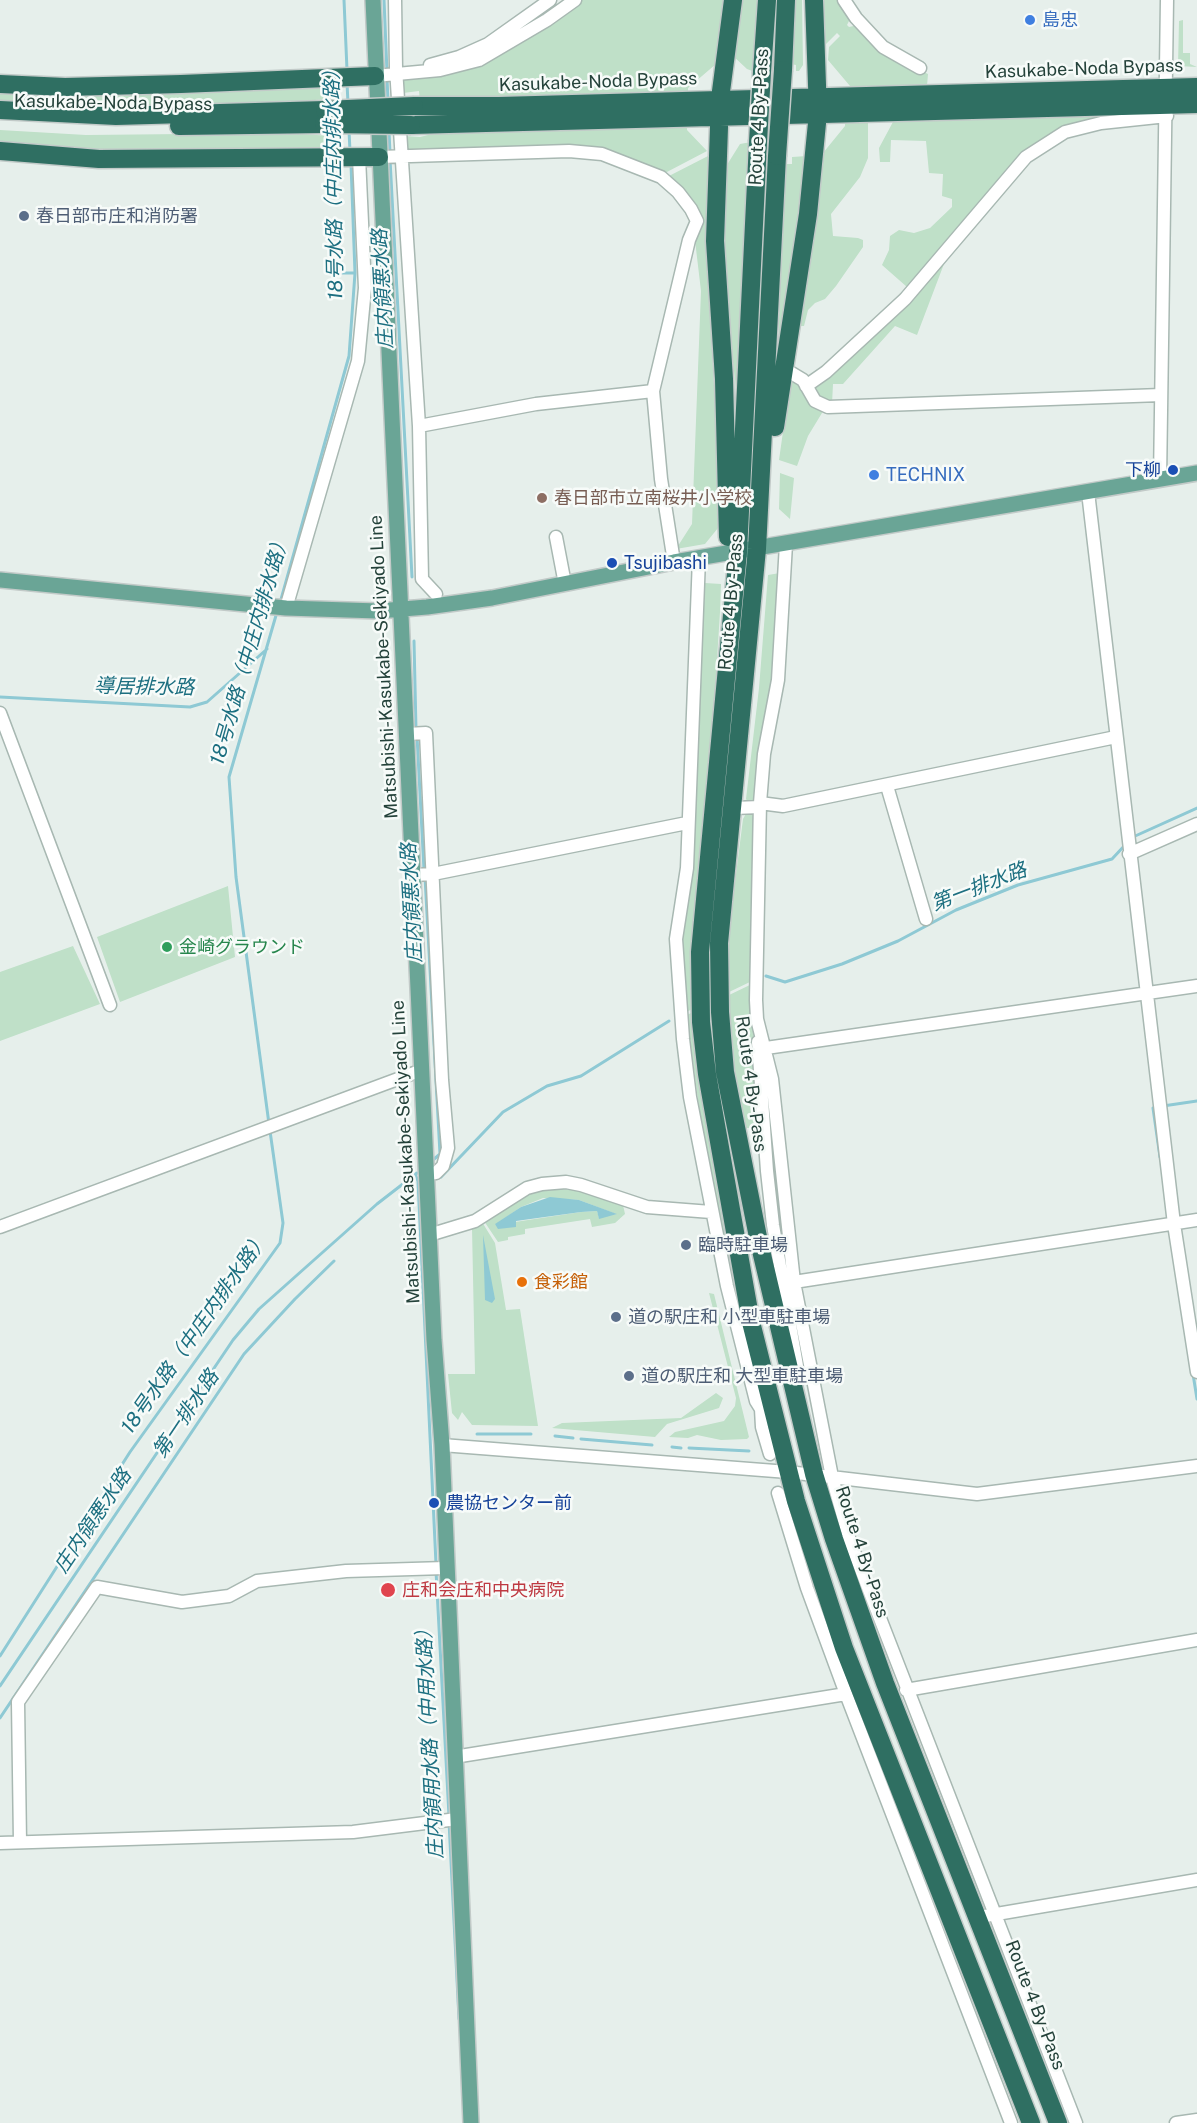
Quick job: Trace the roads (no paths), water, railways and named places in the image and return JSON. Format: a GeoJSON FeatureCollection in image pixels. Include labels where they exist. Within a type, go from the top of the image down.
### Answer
{"type":"FeatureCollection","features":[{"type":"Feature","properties":{"kind":"highway"},"geometry":{"type":"LineString","coordinates":[[734,0],[719,107],[715,263],[733,553],[714,754],[716,799],[701,942],[703,1047],[767,1411],[788,1472],[829,1623],[1031,2123]]}},
{"type":"Feature","properties":{"kind":"highway","name":"Route 4 By-Pass"},"geometry":{"type":"LineString","coordinates":[[733,553],[767,0]]}},
{"type":"Feature","properties":{"kind":"highway","name":"Route 4 By-Pass"},"geometry":{"type":"LineString","coordinates":[[786,0],[757,549],[734,808],[719,944],[720,1012],[725,1072],[746,1185],[802,1425],[823,1476],[885,1683],[985,1916],[1059,2123]]}},
{"type":"Feature","properties":{"kind":"highway"},"geometry":{"type":"LineString","coordinates":[[757,549],[768,514],[774,434],[808,214],[818,105],[814,0]]}},
{"type":"Feature","properties":{"kind":"highway"},"geometry":{"type":"LineString","coordinates":[[0,84],[65,87],[389,74]]}},
{"type":"Feature","properties":{"kind":"highway","name":"Kasukabe-Noda Bypass"},"geometry":{"type":"LineString","coordinates":[[1167,103],[1197,87]]}},
{"type":"Feature","properties":{"kind":"highway","name":"Kasukabe-Noda Bypass"},"geometry":{"type":"LineString","coordinates":[[0,121],[84,127],[324,117],[414,106],[1197,104]]}},
{"type":"Feature","properties":{"kind":"highway","name":"Kasukabe-Noda Bypass"},"geometry":{"type":"LineString","coordinates":[[0,110],[116,116],[324,117],[411,125],[719,107]]}},
{"type":"Feature","properties":{"kind":"highway"},"geometry":{"type":"LineString","coordinates":[[0,151],[99,159],[390,156]]}},
{"type":"Feature","properties":{"kind":"main road","name":"Matsubishi-Kasukabe-Sekiyado Line"},"geometry":{"type":"LineString","coordinates":[[373,0],[389,74],[401,610],[414,733],[423,875],[422,1070],[442,1445],[471,2123]]}},
{"type":"Feature","properties":{"kind":"main road"},"geometry":{"type":"LineString","coordinates":[[0,580],[286,608],[401,610],[492,598],[674,562],[1197,472]]}},
{"type":"Feature","properties":{"kind":"street"},"geometry":{"type":"LineString","coordinates":[[395,0],[389,74],[390,156],[419,426],[422,579],[436,594]]}},
{"type":"Feature","properties":{"kind":"street"},"geometry":{"type":"LineString","coordinates":[[389,74],[459,57],[488,44],[550,0]]}},
{"type":"Feature","properties":{"kind":"street"},"geometry":{"type":"LineString","coordinates":[[389,74],[440,70],[479,60],[547,20],[575,0]]}},
{"type":"Feature","properties":{"kind":"street"},"geometry":{"type":"LineString","coordinates":[[844,0],[856,18],[883,47],[920,68]]}},
{"type":"Feature","properties":{"kind":"street"},"geometry":{"type":"LineString","coordinates":[[1160,480],[1167,0]]}},
{"type":"Feature","properties":{"kind":"street"},"geometry":{"type":"LineString","coordinates":[[806,386],[825,372],[905,299],[1026,157],[1065,132],[1167,103]]}},
{"type":"Feature","properties":{"kind":"street"},"geometry":{"type":"LineString","coordinates":[[390,156],[592,152],[661,177],[678,192],[697,221],[689,240],[653,391],[661,479],[674,562]]}},
{"type":"Feature","properties":{"kind":"street"},"geometry":{"type":"LineString","coordinates":[[286,608],[358,361],[365,288],[353,157]]}},
{"type":"Feature","properties":{"kind":"street"},"geometry":{"type":"LineString","coordinates":[[783,368],[803,380],[815,401],[828,406],[1161,395]]}},
{"type":"Feature","properties":{"kind":"street"},"geometry":{"type":"LineString","coordinates":[[419,426],[536,404],[653,391]]}},
{"type":"Feature","properties":{"kind":"street"},"geometry":{"type":"LineString","coordinates":[[1088,492],[1174,1224],[1197,1372]]}},
{"type":"Feature","properties":{"kind":"street"},"geometry":{"type":"LineString","coordinates":[[556,537],[565,584]]}},
{"type":"Feature","properties":{"kind":"street"},"geometry":{"type":"LineString","coordinates":[[786,544],[778,680],[764,754],[760,805],[757,1019],[766,1171],[799,1375],[802,1425]]}},
{"type":"Feature","properties":{"kind":"street"},"geometry":{"type":"LineString","coordinates":[[699,558],[687,868],[676,939],[690,1097],[711,1212],[756,1401],[767,1411],[762,1427],[770,1454]]}},
{"type":"Feature","properties":{"kind":"street"},"geometry":{"type":"LineString","coordinates":[[0,713],[110,1005]]}},
{"type":"Feature","properties":{"kind":"street"},"geometry":{"type":"LineString","coordinates":[[734,808],[760,805],[783,806],[887,786],[1116,736]]}},
{"type":"Feature","properties":{"kind":"street"},"geometry":{"type":"LineString","coordinates":[[887,786],[926,919]]}},
{"type":"Feature","properties":{"kind":"street"},"geometry":{"type":"LineString","coordinates":[[427,1174],[436,1173],[443,1166],[448,1148],[423,875],[687,823]]}},
{"type":"Feature","properties":{"kind":"street"},"geometry":{"type":"LineString","coordinates":[[1129,854],[1197,824]]}},
{"type":"Feature","properties":{"kind":"street"},"geometry":{"type":"LineString","coordinates":[[766,1048],[1197,986]]}},
{"type":"Feature","properties":{"kind":"street"},"geometry":{"type":"LineString","coordinates":[[757,1019],[772,1078],[786,1230],[823,1476]]}},
{"type":"Feature","properties":{"kind":"street"},"geometry":{"type":"LineString","coordinates":[[0,1227],[422,1070]]}},
{"type":"Feature","properties":{"kind":"street"},"geometry":{"type":"LineString","coordinates":[[429,1235],[475,1221],[527,1188],[566,1182],[678,1215],[711,1212]]}},
{"type":"Feature","properties":{"kind":"street"},"geometry":{"type":"LineString","coordinates":[[794,1282],[1197,1220]]}},
{"type":"Feature","properties":{"kind":"street"},"geometry":{"type":"LineString","coordinates":[[442,1445],[788,1472],[976,1494],[1197,1466]]}},
{"type":"Feature","properties":{"kind":"street"},"geometry":{"type":"LineString","coordinates":[[778,1493],[807,1588],[829,1623],[846,1694],[1011,2123]]}},
{"type":"Feature","properties":{"kind":"street"},"geometry":{"type":"LineString","coordinates":[[842,1540],[906,1690],[985,1916],[1076,2123]]}},
{"type":"Feature","properties":{"kind":"street"},"geometry":{"type":"LineString","coordinates":[[20,1842],[18,1702],[97,1587],[182,1602],[229,1596],[257,1581],[346,1571],[446,1568]]}},
{"type":"Feature","properties":{"kind":"street"},"geometry":{"type":"LineString","coordinates":[[906,1690],[1197,1640]]}},
{"type":"Feature","properties":{"kind":"street"},"geometry":{"type":"LineString","coordinates":[[454,1757],[846,1694]]}},
{"type":"Feature","properties":{"kind":"street"},"geometry":{"type":"LineString","coordinates":[[0,1843],[353,1832],[457,1819]]}},
{"type":"Feature","properties":{"kind":"street"},"geometry":{"type":"LineString","coordinates":[[985,1916],[1197,1880]]}},
{"type":"Feature","properties":{"kind":"street"},"geometry":{"type":"LineString","coordinates":[[1176,2123],[1197,2120]]}},
{"type":"Feature","properties":{"kind":"water"},"geometry":{"type":"Polygon","coordinates":[[[550,1197],[579,1200],[617,1214],[599,1219],[597,1211],[581,1212],[516,1221],[516,1227],[498,1229],[495,1224],[521,1207],[550,1197]]]}},
{"type":"Feature","properties":{"kind":"water"},"geometry":{"type":"Polygon","coordinates":[[[483,1235],[495,1299],[492,1303],[485,1300],[483,1235]]]}},
{"type":"Feature","properties":{"kind":"waterway","name":"18号水路（中庄内排水路）"},"geometry":{"type":"LineString","coordinates":[[344,0],[347,70]]}},
{"type":"Feature","properties":{"kind":"waterway","name":"庄内領悪水路"},"geometry":{"type":"LineString","coordinates":[[384,0],[387,72]]}},
{"type":"Feature","properties":{"kind":"waterway","name":"庄内領悪水路"},"geometry":{"type":"LineString","coordinates":[[387,78],[388,102]]}},
{"type":"Feature","properties":{"kind":"waterway","name":"18号水路（中庄内排水路）"},"geometry":{"type":"LineString","coordinates":[[347,83],[348,103]]}},
{"type":"Feature","properties":{"kind":"waterway","name":"18号水路（中庄内排水路）"},"geometry":{"type":"LineString","coordinates":[[349,131],[350,151]]}},
{"type":"Feature","properties":{"kind":"waterway","name":"庄内領悪水路"},"geometry":{"type":"LineString","coordinates":[[389,132],[390,153]]}},
{"type":"Feature","properties":{"kind":"waterway","name":"庄内領悪水路"},"geometry":{"type":"LineString","coordinates":[[390,159],[412,577]]}},
{"type":"Feature","properties":{"kind":"waterway","name":"18号水路（中庄内排水路）"},"geometry":{"type":"LineString","coordinates":[[280,603],[349,356],[355,273],[351,164]]}},
{"type":"Feature","properties":{"kind":"waterway"},"geometry":{"type":"LineString","coordinates":[[335,273],[355,273]]}},
{"type":"Feature","properties":{"kind":"waterway","name":"18号水路（中庄内排水路）"},"geometry":{"type":"LineString","coordinates":[[269,1124],[236,877],[229,777],[277,612]]}},
{"type":"Feature","properties":{"kind":"waterway","name":"庄内領悪水路"},"geometry":{"type":"LineString","coordinates":[[414,641],[416,730]]}},
{"type":"Feature","properties":{"kind":"waterway","name":"導居排水路"},"geometry":{"type":"LineString","coordinates":[[0,697],[190,707],[207,702],[267,649]]}},
{"type":"Feature","properties":{"kind":"waterway","name":"庄内領悪水路"},"geometry":{"type":"LineString","coordinates":[[417,736],[424,870]]}},
{"type":"Feature","properties":{"kind":"waterway","name":"第一排水路"},"geometry":{"type":"LineString","coordinates":[[1133,837],[1197,808]]}},
{"type":"Feature","properties":{"kind":"waterway","name":"第一排水路"},"geometry":{"type":"LineString","coordinates":[[766,976],[785,982],[842,964],[898,941],[956,910],[1018,885],[1112,859],[1126,844]]}},
{"type":"Feature","properties":{"kind":"waterway","name":"庄内領悪水路"},"geometry":{"type":"LineString","coordinates":[[425,877],[440,1154],[433,1160]]}},
{"type":"Feature","properties":{"kind":"waterway","name":"第一排水路"},"geometry":{"type":"LineString","coordinates":[[441,1177],[503,1112],[547,1086],[581,1076],[669,1021]]}},
{"type":"Feature","properties":{"kind":"waterway"},"geometry":{"type":"LineString","coordinates":[[1163,1106],[1197,1101]]}},
{"type":"Feature","properties":{"kind":"waterway"},"geometry":{"type":"LineString","coordinates":[[1157,1107],[1153,1108],[1160,1157]]}},
{"type":"Feature","properties":{"kind":"waterway","name":"18号水路（中庄内排水路）"},"geometry":{"type":"LineString","coordinates":[[0,1656],[130,1452],[280,1243],[283,1223],[270,1131]]}},
{"type":"Feature","properties":{"kind":"waterway","name":"庄内領悪水路"},"geometry":{"type":"LineString","coordinates":[[0,1686],[233,1340],[259,1309],[377,1204],[417,1173]]}},
{"type":"Feature","properties":{"kind":"waterway","name":"庄内領用水路（中用水路）"},"geometry":{"type":"LineString","coordinates":[[415,1174],[418,1181],[436,1564]]}},
{"type":"Feature","properties":{"kind":"waterway","name":"第一排水路"},"geometry":{"type":"LineString","coordinates":[[0,1718],[244,1354],[334,1261]]}},
{"type":"Feature","properties":{"kind":"waterway"},"geometry":{"type":"LineString","coordinates":[[1193,1374],[1197,1399]]}},
{"type":"Feature","properties":{"kind":"waterway"},"geometry":{"type":"LineString","coordinates":[[477,1434],[531,1434]]}},
{"type":"Feature","properties":{"kind":"waterway"},"geometry":{"type":"LineString","coordinates":[[555,1436],[573,1438]]}},
{"type":"Feature","properties":{"kind":"waterway"},"geometry":{"type":"LineString","coordinates":[[581,1439],[652,1445]]}},
{"type":"Feature","properties":{"kind":"waterway"},"geometry":{"type":"LineString","coordinates":[[672,1447],[681,1448]]}},
{"type":"Feature","properties":{"kind":"waterway"},"geometry":{"type":"LineString","coordinates":[[689,1448],[749,1451]]}},
{"type":"Feature","properties":{"kind":"waterway","name":"庄内領用水路（中用水路）"},"geometry":{"type":"LineString","coordinates":[[436,1571],[449,1816]]}},
{"type":"Feature","properties":{"kind":"waterway","name":"庄内領用水路（中用水路）"},"geometry":{"type":"LineString","coordinates":[[449,1822],[459,2019]]}},
{"type":"Feature","properties":{"kind":"place","name":"島忠"},"geometry":{"type":"Point","coordinates":[1030,20]}},
{"type":"Feature","properties":{"kind":"place","name":"春日部市庄和消防署"},"geometry":{"type":"Point","coordinates":[24,216]}},
{"type":"Feature","properties":{"kind":"place","name":"下柳"},"geometry":{"type":"Point","coordinates":[1173,470]}},
{"type":"Feature","properties":{"kind":"place","name":"TECHNIX"},"geometry":{"type":"Point","coordinates":[874,475]}},
{"type":"Feature","properties":{"kind":"place","name":"春日部市立南桜井小学校"},"geometry":{"type":"Point","coordinates":[542,498]}},
{"type":"Feature","properties":{"kind":"place","name":"Tsujibashi"},"geometry":{"type":"Point","coordinates":[612,563]}},
{"type":"Feature","properties":{"kind":"place","name":"金崎グラウンド"},"geometry":{"type":"Point","coordinates":[167,947]}},
{"type":"Feature","properties":{"kind":"place","name":"臨時駐車場"},"geometry":{"type":"Point","coordinates":[686,1245]}},
{"type":"Feature","properties":{"kind":"place","name":"食彩館"},"geometry":{"type":"Point","coordinates":[522,1282]}},
{"type":"Feature","properties":{"kind":"place","name":"道の駅庄和 小型車駐車場"},"geometry":{"type":"Point","coordinates":[616,1317]}},
{"type":"Feature","properties":{"kind":"place","name":"道の駅庄和 大型車駐車場"},"geometry":{"type":"Point","coordinates":[629,1376]}},
{"type":"Feature","properties":{"kind":"place","name":"農協センター前"},"geometry":{"type":"Point","coordinates":[434,1503]}},
{"type":"Feature","properties":{"kind":"place","name":"庄和会庄和中央病院"},"geometry":{"type":"Point","coordinates":[388,1590]}}]}
